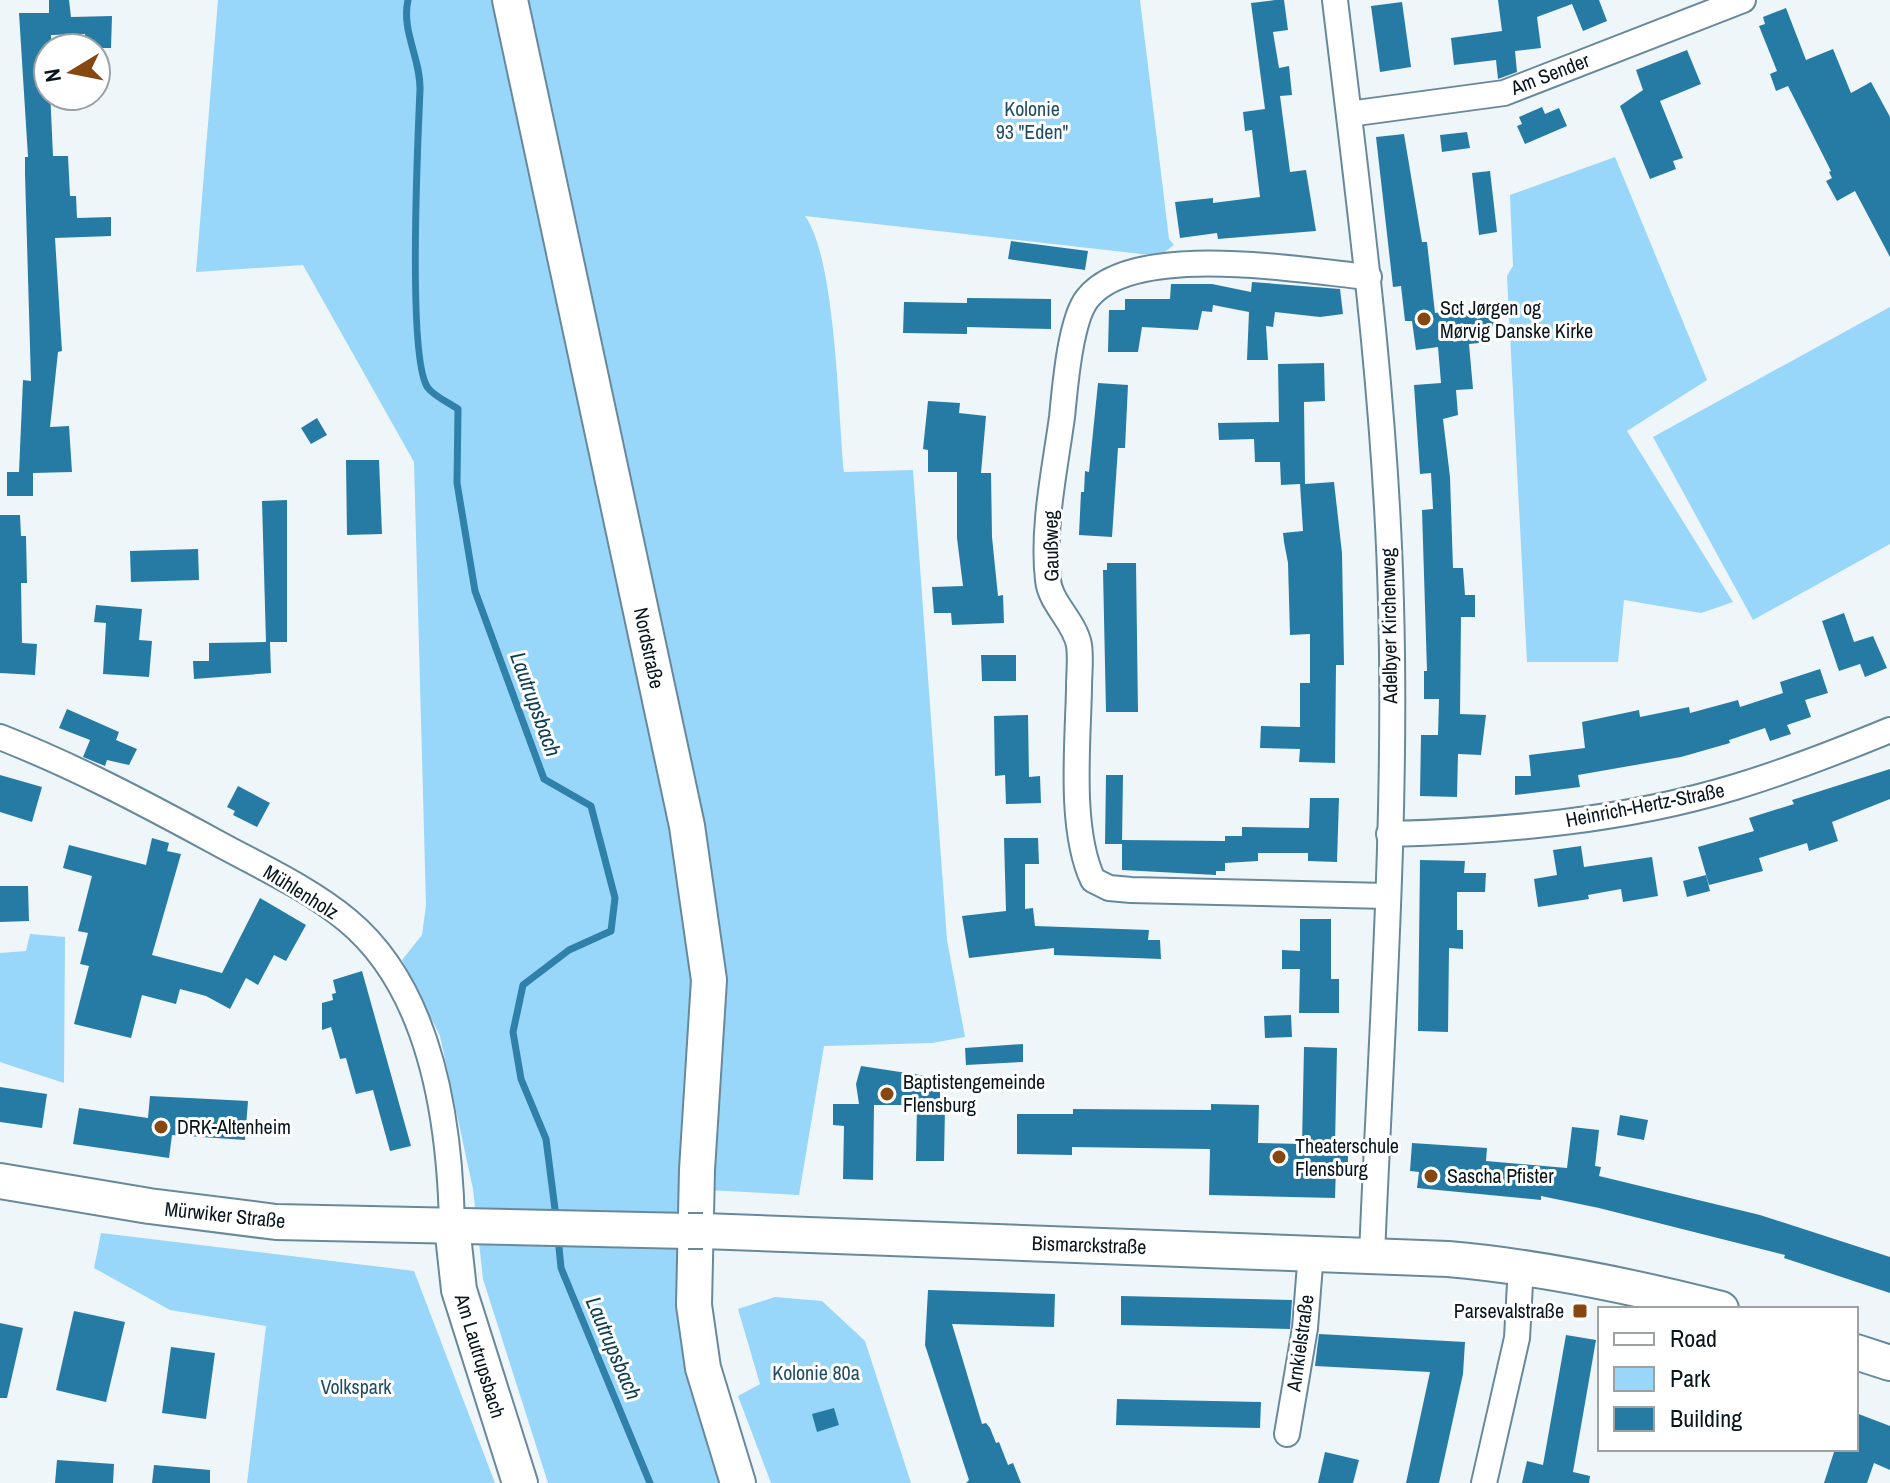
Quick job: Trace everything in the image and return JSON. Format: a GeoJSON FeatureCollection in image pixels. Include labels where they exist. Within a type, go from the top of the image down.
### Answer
{"type":"FeatureCollection","features":[{"type":"Feature","properties":{"kind":"main road","name":"Nordstraße"},"geometry":{"type":"LineString","coordinates":[[513,15],[687,826],[704,928],[709,980],[697,1170],[694,1305],[703,1368],[738,1483]]}},
{"type":"Feature","properties":{"kind":"main road","name":"Mürwiker Straße"},"geometry":{"type":"LineString","coordinates":[[0,1181],[149,1206],[276,1222],[452,1226]]}},
{"type":"Feature","properties":{"kind":"main road","name":"Bismarckstraße"},"geometry":{"type":"LineString","coordinates":[[452,1226],[836,1234],[1372,1255],[1521,1265],[1647,1290],[1713,1307]]}},
{"type":"Feature","properties":{"kind":"main road","name":"Am Lautrupsbach"},"geometry":{"type":"LineString","coordinates":[[452,1226],[459,1290],[520,1483]]}},
{"type":"Feature","properties":{"kind":"main road"},"geometry":{"type":"LineString","coordinates":[[1858,1353],[1890,1363]]}},
{"type":"Feature","properties":{"kind":"street","name":"Adelbyer Kirchenweg"},"geometry":{"type":"LineString","coordinates":[[1335,0],[1369,277],[1383,423],[1391,606],[1389,834],[1372,1255]]}},
{"type":"Feature","properties":{"kind":"street","name":"Am Sender"},"geometry":{"type":"LineString","coordinates":[[1349,114],[1504,93],[1743,0]]}},
{"type":"Feature","properties":{"kind":"street","name":"Gaußweg"},"geometry":{"type":"LineString","coordinates":[[1369,277],[1216,262],[1175,264],[1136,273],[1099,287],[1085,301],[1079,319],[1065,394],[1051,503],[1048,583],[1079,643],[1080,837],[1093,880],[1109,888],[1131,890],[1387,896]]}},
{"type":"Feature","properties":{"kind":"street","name":"Heinrich-Hertz-Straße"},"geometry":{"type":"LineString","coordinates":[[1389,834],[1531,826],[1672,803],[1807,763],[1890,730]]}},
{"type":"Feature","properties":{"kind":"street","name":"Mühlenholz"},"geometry":{"type":"LineString","coordinates":[[0,737],[62,761],[126,793],[306,891],[349,921],[384,962],[408,1001],[424,1039],[447,1146],[452,1226]]}},
{"type":"Feature","properties":{"kind":"street","name":"Arnkielstraße"},"geometry":{"type":"LineString","coordinates":[[1287,1434],[1305,1328],[1311,1252]]}},
{"type":"Feature","properties":{"kind":"street"},"geometry":{"type":"LineString","coordinates":[[1484,1483],[1517,1338],[1521,1265]]}},
{"type":"Feature","properties":{"kind":"green space","name":"Lautrupsbach"},"geometry":{"type":"Polygon","coordinates":[[[218,0],[1140,0],[1169,239],[1174,245],[1159,256],[805,216],[815,237],[829,300],[844,472],[913,470],[947,940],[965,1037],[932,1043],[824,1046],[799,1195],[688,1189],[681,1335],[708,1450],[721,1483],[548,1483],[483,1279],[473,1189],[440,1036],[402,960],[422,935],[426,905],[414,462],[303,265],[196,272],[218,0]]]}},
{"type":"Feature","properties":{"kind":"green space"},"geometry":{"type":"Polygon","coordinates":[[[1615,157],[1707,380],[1627,431],[1733,602],[1701,613],[1624,600],[1618,662],[1527,662],[1507,276],[1513,266],[1510,195],[1615,157]]]}},
{"type":"Feature","properties":{"kind":"green space"},"geometry":{"type":"Polygon","coordinates":[[[1890,307],[1890,544],[1753,620],[1653,437],[1890,307]]]}},
{"type":"Feature","properties":{"kind":"green space"},"geometry":{"type":"Polygon","coordinates":[[[30,934],[65,937],[64,1083],[0,1062],[0,953],[26,951],[30,934]]]}},
{"type":"Feature","properties":{"kind":"green space","name":"Volkspark"},"geometry":{"type":"Polygon","coordinates":[[[101,1233],[414,1271],[495,1483],[247,1483],[266,1326],[170,1310],[94,1268],[101,1233]]]}},
{"type":"Feature","properties":{"kind":"green space","name":"Kolonie 80a"},"geometry":{"type":"Polygon","coordinates":[[[775,1297],[822,1301],[865,1341],[911,1483],[771,1483],[738,1396],[760,1384],[738,1309],[775,1297]]]}},
{"type":"Feature","properties":{"kind":"building"},"geometry":{"type":"Polygon","coordinates":[[[49,0],[69,0],[71,17],[112,16],[112,32],[32,32],[32,112],[51,112],[53,156],[68,156],[70,196],[76,196],[77,218],[111,217],[111,236],[55,238],[62,351],[58,352],[50,427],[69,426],[72,472],[33,473],[33,496],[7,496],[7,472],[19,472],[23,380],[31,381],[25,174],[25,157],[28,157],[19,13],[49,13],[49,0]]]}},
{"type":"Feature","properties":{"kind":"building"},"geometry":{"type":"Polygon","coordinates":[[[1284,0],[1288,30],[1273,32],[1279,68],[1289,66],[1292,95],[1280,96],[1290,172],[1306,170],[1316,231],[1218,239],[1217,233],[1180,238],[1175,202],[1213,198],[1213,203],[1260,197],[1252,130],[1245,131],[1243,112],[1265,109],[1251,3],[1284,0]]]}},
{"type":"Feature","properties":{"kind":"building"},"geometry":{"type":"Polygon","coordinates":[[[1498,0],[1599,0],[1607,21],[1583,31],[1572,4],[1537,17],[1541,48],[1515,51],[1517,72],[1498,79],[1496,60],[1454,65],[1451,38],[1502,31],[1498,0]]]}},
{"type":"Feature","properties":{"kind":"building"},"geometry":{"type":"Polygon","coordinates":[[[1402,2],[1411,67],[1380,72],[1371,6],[1402,2]]]}},
{"type":"Feature","properties":{"kind":"building"},"geometry":{"type":"Polygon","coordinates":[[[1786,8],[1806,60],[1833,49],[1851,93],[1871,82],[1890,117],[1890,257],[1855,191],[1837,201],[1826,181],[1832,178],[1831,171],[1788,86],[1776,91],[1770,74],[1777,71],[1759,26],[1765,24],[1763,17],[1786,8]]]}},
{"type":"Feature","properties":{"kind":"building"},"geometry":{"type":"Polygon","coordinates":[[[1687,50],[1701,84],[1660,101],[1683,158],[1673,161],[1676,169],[1650,179],[1620,106],[1643,90],[1636,70],[1687,50]]]}},
{"type":"Feature","properties":{"kind":"building"},"geometry":{"type":"Polygon","coordinates":[[[1542,107],[1545,114],[1559,108],[1567,126],[1525,144],[1517,126],[1522,124],[1519,117],[1542,107]]]}},
{"type":"Feature","properties":{"kind":"building"},"geometry":{"type":"Polygon","coordinates":[[[1467,132],[1470,148],[1442,152],[1440,135],[1467,132]]]}},
{"type":"Feature","properties":{"kind":"building"},"geometry":{"type":"Polygon","coordinates":[[[1404,134],[1422,242],[1427,242],[1435,313],[1441,312],[1442,318],[1496,308],[1498,326],[1479,328],[1477,319],[1479,343],[1469,344],[1473,389],[1456,390],[1458,415],[1443,419],[1450,477],[1453,568],[1463,568],[1465,595],[1475,595],[1475,617],[1461,617],[1460,714],[1486,715],[1481,755],[1458,754],[1457,797],[1420,796],[1421,735],[1438,735],[1439,699],[1424,699],[1424,671],[1427,671],[1422,510],[1433,509],[1431,473],[1420,474],[1414,385],[1441,383],[1438,347],[1416,350],[1412,321],[1405,321],[1401,286],[1393,287],[1376,137],[1404,134]]]}},
{"type":"Feature","properties":{"kind":"building"},"geometry":{"type":"Polygon","coordinates":[[[1490,171],[1497,232],[1479,235],[1472,173],[1490,171]]]}},
{"type":"Feature","properties":{"kind":"building"},"geometry":{"type":"Polygon","coordinates":[[[1011,241],[1088,251],[1085,270],[1008,259],[1011,241]]]}},
{"type":"Feature","properties":{"kind":"building"},"geometry":{"type":"Polygon","coordinates":[[[1252,282],[1340,289],[1343,314],[1320,317],[1275,312],[1273,327],[1266,326],[1268,360],[1247,360],[1249,312],[1213,305],[1212,312],[1202,311],[1198,330],[1142,327],[1138,352],[1108,352],[1109,310],[1125,310],[1125,299],[1170,299],[1171,284],[1212,284],[1251,292],[1252,282]]]}},
{"type":"Feature","properties":{"kind":"building"},"geometry":{"type":"Polygon","coordinates":[[[967,298],[1051,299],[1051,329],[967,327],[967,334],[903,333],[904,302],[967,303],[967,298]]]}},
{"type":"Feature","properties":{"kind":"building"},"geometry":{"type":"Polygon","coordinates":[[[1324,363],[1325,401],[1304,402],[1305,484],[1334,482],[1342,553],[1344,665],[1336,665],[1335,763],[1299,762],[1300,749],[1260,748],[1261,726],[1300,727],[1300,683],[1310,683],[1310,634],[1290,635],[1288,563],[1283,533],[1303,531],[1300,484],[1281,485],[1280,462],[1255,462],[1254,439],[1219,440],[1218,423],[1279,422],[1278,364],[1324,363]]]}},
{"type":"Feature","properties":{"kind":"building"},"geometry":{"type":"Polygon","coordinates":[[[1098,383],[1128,385],[1125,448],[1118,448],[1112,537],[1079,535],[1081,492],[1084,492],[1085,471],[1089,472],[1098,383]]]}},
{"type":"Feature","properties":{"kind":"building"},"geometry":{"type":"Polygon","coordinates":[[[928,401],[960,403],[959,413],[986,416],[981,473],[991,473],[992,537],[998,596],[1003,595],[1004,623],[952,625],[951,613],[934,613],[932,587],[963,586],[957,538],[957,472],[928,472],[928,450],[923,449],[928,401]]]}},
{"type":"Feature","properties":{"kind":"building"},"geometry":{"type":"Polygon","coordinates":[[[317,418],[327,435],[311,444],[301,428],[317,418]]]}},
{"type":"Feature","properties":{"kind":"building"},"geometry":{"type":"Polygon","coordinates":[[[346,460],[379,460],[382,534],[347,535],[346,460]]]}},
{"type":"Feature","properties":{"kind":"building"},"geometry":{"type":"Polygon","coordinates":[[[287,500],[287,642],[270,642],[271,673],[194,679],[193,661],[209,661],[209,643],[266,642],[262,501],[287,500]]]}},
{"type":"Feature","properties":{"kind":"building"},"geometry":{"type":"Polygon","coordinates":[[[0,515],[20,515],[21,536],[26,536],[27,583],[21,583],[22,643],[37,644],[35,675],[0,673],[0,515]]]}},
{"type":"Feature","properties":{"kind":"building"},"geometry":{"type":"Polygon","coordinates":[[[198,549],[199,580],[131,582],[130,551],[198,549]]]}},
{"type":"Feature","properties":{"kind":"building"},"geometry":{"type":"Polygon","coordinates":[[[1107,563],[1136,563],[1138,712],[1106,712],[1103,570],[1107,570],[1107,563]]]}},
{"type":"Feature","properties":{"kind":"building"},"geometry":{"type":"Polygon","coordinates":[[[96,605],[142,609],[139,640],[152,641],[149,677],[103,674],[106,623],[94,622],[96,605]]]}},
{"type":"Feature","properties":{"kind":"building"},"geometry":{"type":"Polygon","coordinates":[[[1844,613],[1854,642],[1873,636],[1887,668],[1865,677],[1860,664],[1839,671],[1822,621],[1844,613]]]}},
{"type":"Feature","properties":{"kind":"building"},"geometry":{"type":"Polygon","coordinates":[[[981,655],[1016,655],[1016,681],[982,681],[981,655]]]}},
{"type":"Feature","properties":{"kind":"building"},"geometry":{"type":"Polygon","coordinates":[[[1820,669],[1828,693],[1805,700],[1811,717],[1787,725],[1791,734],[1770,741],[1765,728],[1729,740],[1730,743],[1681,757],[1578,775],[1580,787],[1515,795],[1515,776],[1531,776],[1529,755],[1585,748],[1582,722],[1639,710],[1640,717],[1689,707],[1690,713],[1738,700],[1740,707],[1783,693],[1780,682],[1820,669]]]}},
{"type":"Feature","properties":{"kind":"building"},"geometry":{"type":"Polygon","coordinates":[[[67,709],[119,732],[116,740],[137,749],[129,765],[107,760],[105,766],[83,757],[90,740],[59,728],[67,709]]]}},
{"type":"Feature","properties":{"kind":"building"},"geometry":{"type":"Polygon","coordinates":[[[1028,715],[1029,777],[1040,776],[1041,803],[1006,804],[1005,775],[995,776],[994,716],[1028,715]]]}},
{"type":"Feature","properties":{"kind":"building"},"geometry":{"type":"Polygon","coordinates":[[[1890,769],[1890,799],[1832,822],[1838,841],[1809,851],[1807,843],[1759,858],[1763,871],[1709,885],[1698,847],[1754,831],[1749,818],[1794,804],[1792,800],[1890,769]]]}},
{"type":"Feature","properties":{"kind":"building"},"geometry":{"type":"Polygon","coordinates":[[[0,775],[42,787],[32,822],[0,812],[0,775]]]}},
{"type":"Feature","properties":{"kind":"building"},"geometry":{"type":"Polygon","coordinates":[[[1106,775],[1123,775],[1122,844],[1105,844],[1106,775]]]}},
{"type":"Feature","properties":{"kind":"building"},"geometry":{"type":"Polygon","coordinates":[[[238,786],[270,803],[257,827],[233,815],[235,811],[227,807],[238,786]]]}},
{"type":"Feature","properties":{"kind":"building"},"geometry":{"type":"Polygon","coordinates":[[[1310,798],[1339,798],[1337,862],[1308,861],[1308,853],[1258,853],[1258,861],[1225,863],[1225,871],[1216,871],[1216,875],[1122,870],[1122,840],[1225,841],[1225,836],[1242,836],[1242,827],[1309,828],[1310,798]]]}},
{"type":"Feature","properties":{"kind":"building"},"geometry":{"type":"Polygon","coordinates":[[[152,838],[169,843],[167,851],[181,854],[152,955],[222,973],[260,898],[306,925],[286,961],[274,955],[258,985],[246,978],[230,1009],[206,996],[180,989],[176,1004],[142,995],[131,1038],[74,1024],[89,966],[80,964],[88,933],[78,931],[92,876],[63,868],[69,845],[146,865],[152,838]]]}},
{"type":"Feature","properties":{"kind":"building"},"geometry":{"type":"Polygon","coordinates":[[[1004,838],[1038,838],[1039,864],[1025,864],[1025,909],[1033,908],[1035,926],[1149,930],[1148,940],[1160,940],[1161,959],[1054,955],[1054,948],[969,958],[962,916],[1006,911],[1004,838]]]}},
{"type":"Feature","properties":{"kind":"building"},"geometry":{"type":"Polygon","coordinates":[[[1581,846],[1584,867],[1652,857],[1658,896],[1623,902],[1621,889],[1588,895],[1589,899],[1538,907],[1534,879],[1557,875],[1553,850],[1581,846]]]}},
{"type":"Feature","properties":{"kind":"building"},"geometry":{"type":"Polygon","coordinates":[[[1420,860],[1465,861],[1464,873],[1486,873],[1485,892],[1457,892],[1457,930],[1463,930],[1463,949],[1449,948],[1448,1032],[1418,1031],[1420,860]]]}},
{"type":"Feature","properties":{"kind":"building"},"geometry":{"type":"Polygon","coordinates":[[[1706,875],[1710,891],[1687,897],[1683,881],[1706,875]]]}},
{"type":"Feature","properties":{"kind":"building"},"geometry":{"type":"Polygon","coordinates":[[[0,886],[28,886],[29,921],[0,922],[0,886]]]}},
{"type":"Feature","properties":{"kind":"building"},"geometry":{"type":"Polygon","coordinates":[[[1300,919],[1331,919],[1331,979],[1339,979],[1339,1013],[1299,1013],[1300,969],[1282,969],[1282,950],[1300,951],[1300,919]]]}},
{"type":"Feature","properties":{"kind":"building"},"geometry":{"type":"Polygon","coordinates":[[[362,971],[411,1146],[390,1151],[373,1090],[356,1094],[346,1058],[340,1059],[331,1027],[322,1030],[322,1003],[333,1000],[332,994],[336,993],[333,980],[362,971]]]}},
{"type":"Feature","properties":{"kind":"building"},"geometry":{"type":"Polygon","coordinates":[[[1291,1015],[1292,1037],[1265,1038],[1264,1016],[1291,1015]]]}},
{"type":"Feature","properties":{"kind":"building"},"geometry":{"type":"Polygon","coordinates":[[[1023,1044],[1023,1062],[966,1065],[965,1048],[1023,1044]]]}},
{"type":"Feature","properties":{"kind":"building"},"geometry":{"type":"Polygon","coordinates":[[[1304,1047],[1337,1048],[1335,1145],[1348,1146],[1348,1168],[1336,1168],[1335,1198],[1209,1195],[1210,1149],[1072,1147],[1072,1155],[1017,1154],[1017,1114],[1073,1114],[1073,1109],[1211,1110],[1211,1104],[1259,1105],[1258,1143],[1302,1144],[1304,1047]]]}},
{"type":"Feature","properties":{"kind":"building"},"geometry":{"type":"Polygon","coordinates":[[[861,1066],[933,1077],[932,1086],[940,1086],[940,1107],[945,1107],[944,1161],[916,1161],[917,1105],[874,1105],[873,1180],[843,1179],[844,1126],[833,1125],[833,1104],[859,1104],[856,1084],[861,1066]]]}},
{"type":"Feature","properties":{"kind":"building"},"geometry":{"type":"Polygon","coordinates":[[[0,1087],[47,1094],[42,1128],[0,1122],[0,1087]]]}},
{"type":"Feature","properties":{"kind":"building","name":"DRK-Altenheim"},"geometry":{"type":"Polygon","coordinates":[[[150,1096],[248,1101],[245,1140],[172,1135],[169,1158],[73,1144],[79,1108],[148,1118],[150,1096]]]}},
{"type":"Feature","properties":{"kind":"building"},"geometry":{"type":"Polygon","coordinates":[[[1620,1115],[1648,1120],[1644,1140],[1617,1135],[1620,1115]]]}},
{"type":"Feature","properties":{"kind":"building"},"geometry":{"type":"Polygon","coordinates":[[[1572,1127],[1599,1130],[1595,1166],[1601,1167],[1599,1176],[1760,1215],[1890,1257],[1890,1293],[1784,1258],[1785,1255],[1599,1208],[1541,1196],[1541,1200],[1417,1188],[1419,1172],[1410,1171],[1412,1143],[1487,1148],[1486,1161],[1567,1168],[1572,1127]]]}},
{"type":"Feature","properties":{"kind":"building"},"geometry":{"type":"Polygon","coordinates":[[[928,1290],[1055,1294],[1054,1327],[952,1324],[982,1424],[986,1423],[990,1428],[1008,1465],[1013,1463],[1021,1483],[966,1483],[969,1480],[925,1345],[928,1290]]]}},
{"type":"Feature","properties":{"kind":"building"},"geometry":{"type":"Polygon","coordinates":[[[1121,1296],[1292,1300],[1290,1329],[1121,1325],[1121,1296]]]}},
{"type":"Feature","properties":{"kind":"building"},"geometry":{"type":"Polygon","coordinates":[[[74,1311],[125,1322],[106,1402],[56,1390],[74,1311]]]}},
{"type":"Feature","properties":{"kind":"building"},"geometry":{"type":"Polygon","coordinates":[[[0,1323],[23,1328],[7,1398],[0,1398],[0,1323]]]}},
{"type":"Feature","properties":{"kind":"building"},"geometry":{"type":"Polygon","coordinates":[[[1319,1334],[1465,1342],[1463,1374],[1439,1483],[1406,1483],[1430,1372],[1315,1366],[1319,1334]]]}},
{"type":"Feature","properties":{"kind":"building"},"geometry":{"type":"Polygon","coordinates":[[[1566,1335],[1596,1340],[1573,1472],[1590,1476],[1589,1483],[1522,1483],[1527,1461],[1543,1465],[1566,1335]]]}},
{"type":"Feature","properties":{"kind":"building"},"geometry":{"type":"Polygon","coordinates":[[[171,1347],[215,1353],[206,1419],[162,1413],[171,1347]]]}},
{"type":"Feature","properties":{"kind":"building"},"geometry":{"type":"Polygon","coordinates":[[[1117,1399],[1261,1402],[1260,1428],[1116,1425],[1117,1399]]]}},
{"type":"Feature","properties":{"kind":"building"},"geometry":{"type":"Polygon","coordinates":[[[834,1408],[839,1425],[817,1432],[812,1414],[834,1408]]]}},
{"type":"Feature","properties":{"kind":"building"},"geometry":{"type":"Polygon","coordinates":[[[1858,1414],[1890,1426],[1890,1470],[1874,1463],[1867,1483],[1824,1483],[1834,1451],[1858,1451],[1858,1414]]]}},
{"type":"Feature","properties":{"kind":"building"},"geometry":{"type":"Polygon","coordinates":[[[1325,1452],[1359,1460],[1353,1483],[1318,1483],[1325,1452]]]}},
{"type":"Feature","properties":{"kind":"building"},"geometry":{"type":"Polygon","coordinates":[[[57,1460],[114,1464],[113,1483],[55,1483],[57,1460]]]}},
{"type":"Feature","properties":{"kind":"building"},"geometry":{"type":"Polygon","coordinates":[[[154,1465],[210,1470],[210,1483],[152,1483],[154,1465]]]}},
{"type":"Feature","properties":{"kind":"waterway","name":"Lautrupsbach"},"geometry":{"type":"LineString","coordinates":[[408,0],[407,23],[418,67],[420,90],[415,246],[422,369],[428,388],[458,409],[457,483],[475,591],[544,779],[591,806],[615,898],[611,931],[569,950],[523,985],[513,1032],[521,1079],[546,1139],[556,1217]]}},
{"type":"Feature","properties":{"kind":"waterway","name":"Lautrupsbach"},"geometry":{"type":"LineString","coordinates":[[558,1237],[561,1268],[650,1483]]}},
{"type":"Feature","properties":{"kind":"place","name":"Sct Jørgen og Mørvig Danske Kirke"},"geometry":{"type":"Point","coordinates":[1424,319]}},
{"type":"Feature","properties":{"kind":"place","name":"Baptistengemeinde Flensburg"},"geometry":{"type":"Point","coordinates":[887,1094]}},
{"type":"Feature","properties":{"kind":"place","name":"DRK-Altenheim"},"geometry":{"type":"Point","coordinates":[161,1127]}},
{"type":"Feature","properties":{"kind":"place","name":"Theaterschule Flensburg"},"geometry":{"type":"Point","coordinates":[1279,1157]}},
{"type":"Feature","properties":{"kind":"place","name":"Sascha Pfister"},"geometry":{"type":"Point","coordinates":[1431,1176]}},
{"type":"Feature","properties":{"kind":"place","name":"Parsevalstraße"},"geometry":{"type":"Point","coordinates":[1580,1311]}},
{"type":"Feature","properties":{"kind":"park label","name":"Kolonie 93 \"Eden\""},"geometry":{"type":"Point","coordinates":[1032,120]}}]}
